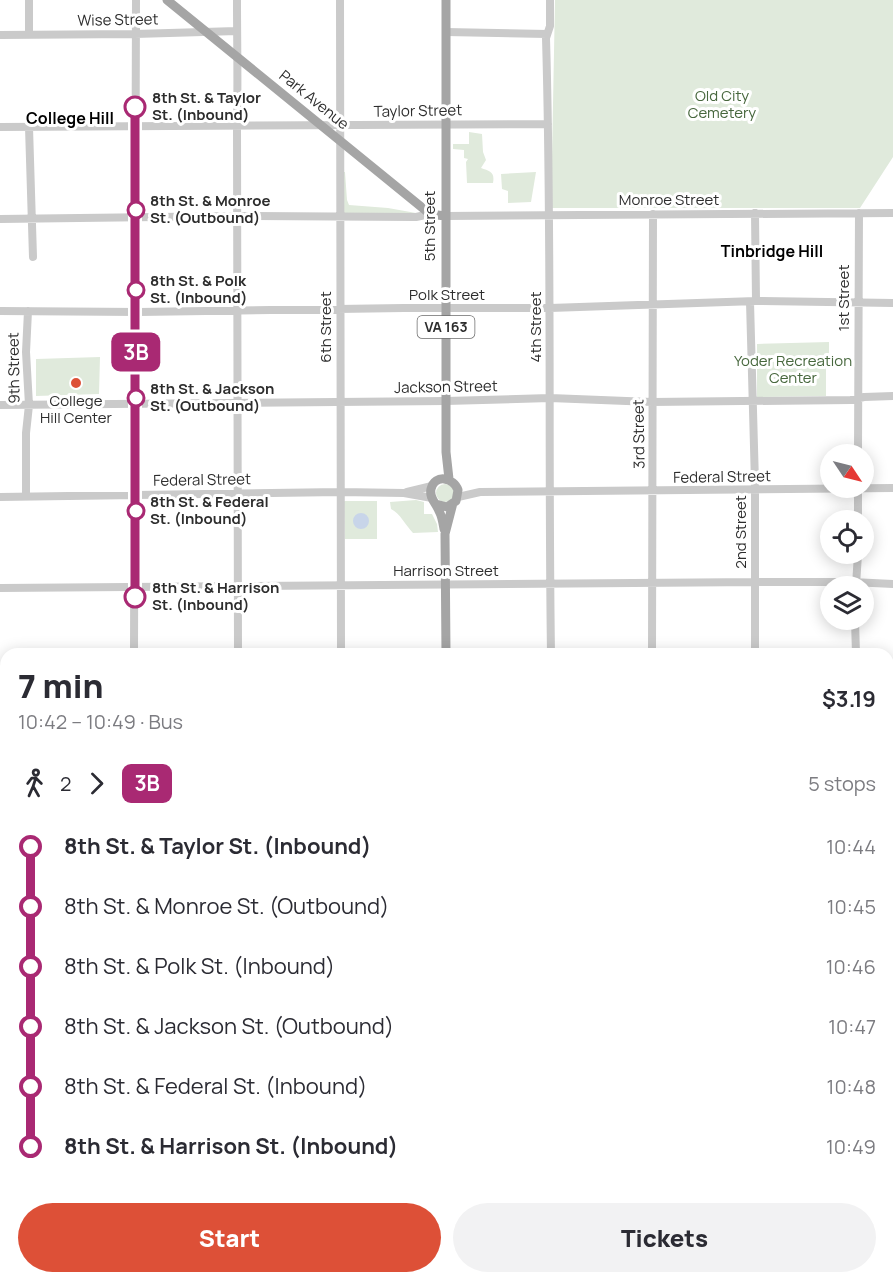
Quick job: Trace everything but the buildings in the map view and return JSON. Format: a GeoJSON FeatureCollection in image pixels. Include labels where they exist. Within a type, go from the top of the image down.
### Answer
{"type":"FeatureCollection","features":[{"type":"Feature","properties":{"kind":"main road","name":"Park Avenue"},"geometry":{"type":"LineString","coordinates":[[167,0],[430,214]]}},
{"type":"Feature","properties":{"kind":"main road","name":"5th Street"},"geometry":{"type":"LineString","coordinates":[[434,501],[446,452],[446,0]]}},
{"type":"Feature","properties":{"kind":"main road"},"geometry":{"type":"LineString","coordinates":[[430,214],[445,216]]}},
{"type":"Feature","properties":{"kind":"main road"},"geometry":{"type":"LineString","coordinates":[[440,482],[456,496]]}},
{"type":"Feature","properties":{"kind":"main road"},"geometry":{"type":"LineString","coordinates":[[434,501],[447,507],[456,496]]}},
{"type":"Feature","properties":{"kind":"main road"},"geometry":{"type":"LineString","coordinates":[[446,648],[446,534],[456,496]]}},
{"type":"Feature","properties":{"kind":"main road"},"geometry":{"type":"LineString","coordinates":[[434,501],[440,512],[446,534]]}},
{"type":"Feature","properties":{"kind":"street"},"geometry":{"type":"LineString","coordinates":[[29,0],[29,35]]}},
{"type":"Feature","properties":{"kind":"street"},"geometry":{"type":"LineString","coordinates":[[134,648],[136,0]]}},
{"type":"Feature","properties":{"kind":"street"},"geometry":{"type":"LineString","coordinates":[[237,0],[239,59],[237,125],[238,648]]}},
{"type":"Feature","properties":{"kind":"street","name":"6th Street"},"geometry":{"type":"LineString","coordinates":[[340,0],[341,648]]}},
{"type":"Feature","properties":{"kind":"street","name":"4th Street"},"geometry":{"type":"LineString","coordinates":[[550,0],[550,26],[546,38],[550,308],[551,648]]}},
{"type":"Feature","properties":{"kind":"street","name":"Wise Street"},"geometry":{"type":"LineString","coordinates":[[0,35],[237,31]]}},
{"type":"Feature","properties":{"kind":"street"},"geometry":{"type":"LineString","coordinates":[[446,32],[547,34]]}},
{"type":"Feature","properties":{"kind":"street","name":"Taylor Street"},"geometry":{"type":"LineString","coordinates":[[0,127],[548,124]]}},
{"type":"Feature","properties":{"kind":"street"},"geometry":{"type":"LineString","coordinates":[[29,127],[33,257]]}},
{"type":"Feature","properties":{"kind":"street","name":"2nd Street"},"geometry":{"type":"LineString","coordinates":[[755,213],[753,301],[755,648]]}},
{"type":"Feature","properties":{"kind":"street","name":"1st Street"},"geometry":{"type":"LineString","coordinates":[[858,444],[859,213]]}},
{"type":"Feature","properties":{"kind":"street","name":"Monroe Street"},"geometry":{"type":"LineString","coordinates":[[445,216],[893,213]]}},
{"type":"Feature","properties":{"kind":"street"},"geometry":{"type":"LineString","coordinates":[[0,219],[237,216],[416,217],[430,214]]}},
{"type":"Feature","properties":{"kind":"street","name":"3rd Street"},"geometry":{"type":"LineString","coordinates":[[652,648],[653,214]]}},
{"type":"Feature","properties":{"kind":"street","name":"Polk Street"},"geometry":{"type":"LineString","coordinates":[[0,311],[238,312],[550,308],[753,301],[893,303]]}},
{"type":"Feature","properties":{"kind":"street","name":"9th Street"},"geometry":{"type":"LineString","coordinates":[[26,496],[26,433],[29,405],[26,352],[28,311]]}},
{"type":"Feature","properties":{"kind":"street","name":"Jackson Street"},"geometry":{"type":"LineString","coordinates":[[0,405],[550,398],[652,402],[851,400],[893,396]]}},
{"type":"Feature","properties":{"kind":"street","name":"Federal Street"},"geometry":{"type":"LineString","coordinates":[[404,493],[440,482]]}},
{"type":"Feature","properties":{"kind":"street","name":"Federal Street"},"geometry":{"type":"LineString","coordinates":[[874,488],[893,488]]}},
{"type":"Feature","properties":{"kind":"street","name":"Federal Street"},"geometry":{"type":"LineString","coordinates":[[456,496],[480,492],[820,489]]}},
{"type":"Feature","properties":{"kind":"street","name":"Federal Street"},"geometry":{"type":"LineString","coordinates":[[0,497],[340,492],[404,493],[434,501]]}},
{"type":"Feature","properties":{"kind":"street","name":"Harrison Street"},"geometry":{"type":"LineString","coordinates":[[0,588],[820,583]]}},
{"type":"Feature","properties":{"kind":"street","name":"Harrison Street"},"geometry":{"type":"LineString","coordinates":[[874,584],[893,584]]}},
{"type":"Feature","properties":{"kind":"street"},"geometry":{"type":"LineString","coordinates":[[855,630],[856,648]]}},
{"type":"Feature","properties":{"kind":"green space","name":"Old City Cemetery"},"geometry":{"type":"Polygon","coordinates":[[[555,0],[893,0],[893,157],[860,208],[551,208],[555,0]]]}},
{"type":"Feature","properties":{"kind":"green space"},"geometry":{"type":"Polygon","coordinates":[[[469,132],[482,134],[486,160],[481,168],[491,172],[493,183],[467,183],[466,162],[468,159],[464,158],[464,150],[453,149],[453,144],[469,144],[469,132]]]}},
{"type":"Feature","properties":{"kind":"green space"},"geometry":{"type":"Polygon","coordinates":[[[344,172],[349,205],[416,213],[343,213],[344,172]]]}},
{"type":"Feature","properties":{"kind":"green space"},"geometry":{"type":"Polygon","coordinates":[[[536,172],[531,202],[508,203],[508,191],[502,189],[501,174],[536,172]]]}},
{"type":"Feature","properties":{"kind":"green space","name":"Yoder Recreation Center"},"geometry":{"type":"Polygon","coordinates":[[[829,342],[829,363],[826,363],[826,396],[757,397],[757,344],[829,342]]]}},
{"type":"Feature","properties":{"kind":"green space"},"geometry":{"type":"Polygon","coordinates":[[[100,357],[99,394],[36,396],[36,359],[100,357]]]}},
{"type":"Feature","properties":{"kind":"green space"},"geometry":{"type":"Polygon","coordinates":[[[445,484],[451,487],[454,493],[451,499],[445,502],[439,499],[436,493],[439,487],[445,484]]]}},
{"type":"Feature","properties":{"kind":"green space"},"geometry":{"type":"Polygon","coordinates":[[[416,500],[424,502],[424,514],[432,514],[438,532],[413,533],[391,509],[390,502],[416,500]]]}},
{"type":"Feature","properties":{"kind":"green space"},"geometry":{"type":"Polygon","coordinates":[[[344,501],[377,501],[377,539],[345,539],[344,501]]]}},
{"type":"Feature","properties":{"kind":"water"},"geometry":{"type":"Polygon","coordinates":[[[361,513],[367,515],[369,521],[367,527],[361,529],[355,527],[353,521],[355,515],[361,513]]]}},
{"type":"Feature","properties":{"kind":"bus line","name":"3B"},"geometry":{"type":"LineString","coordinates":[[135,107],[135,597]]}},
{"type":"Feature","properties":{"kind":"place","name":"8th St. & Taylor St. (Inbound)"},"geometry":{"type":"Point","coordinates":[135,107]}},
{"type":"Feature","properties":{"kind":"place","name":"8th St. & Monroe St. (Outbound)"},"geometry":{"type":"Point","coordinates":[136,210]}},
{"type":"Feature","properties":{"kind":"place","name":"8th St. & Polk St. (Inbound)"},"geometry":{"type":"Point","coordinates":[136,290]}},
{"type":"Feature","properties":{"kind":"place","name":"College Hill Center"},"geometry":{"type":"Point","coordinates":[76,383]}},
{"type":"Feature","properties":{"kind":"place","name":"8th St. & Jackson St. (Outbound)"},"geometry":{"type":"Point","coordinates":[136,398]}},
{"type":"Feature","properties":{"kind":"place","name":"8th St. & Federal St. (Inbound)"},"geometry":{"type":"Point","coordinates":[136,511]}},
{"type":"Feature","properties":{"kind":"place","name":"8th St. & Harrison St. (Inbound)"},"geometry":{"type":"Point","coordinates":[135,597]}},
{"type":"Feature","properties":{"kind":"district","name":"College Hill"},"geometry":{"type":"Point","coordinates":[70,118]}},
{"type":"Feature","properties":{"kind":"district","name":"Tinbridge Hill"},"geometry":{"type":"Point","coordinates":[772,251]}}]}
